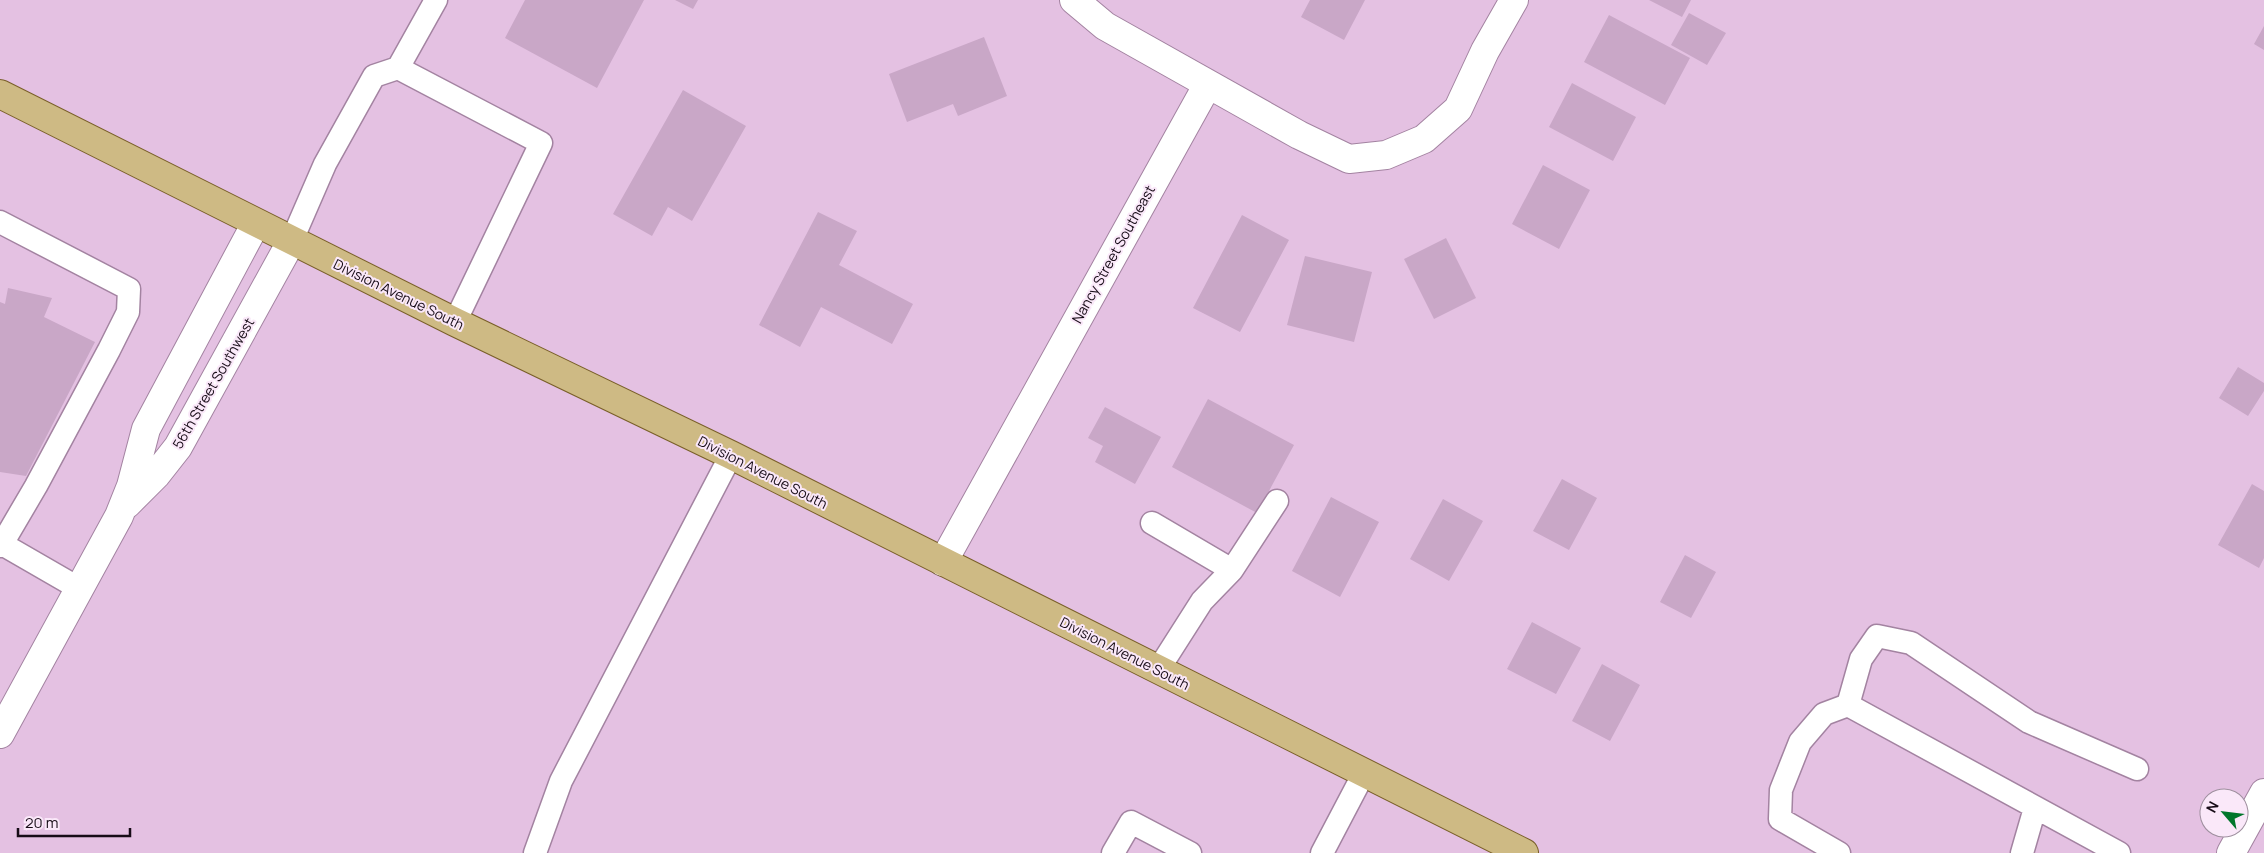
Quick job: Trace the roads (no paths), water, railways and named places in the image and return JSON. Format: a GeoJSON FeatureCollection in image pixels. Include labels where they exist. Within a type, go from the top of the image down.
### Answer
{"type":"FeatureCollection","features":[{"type":"Feature","properties":{"kind":"main road","name":"Division Avenue South"},"geometry":{"type":"LineString","coordinates":[[0,94],[455,322],[731,455],[1516,851]]}},
{"type":"Feature","properties":{"kind":"street"},"geometry":{"type":"LineString","coordinates":[[1074,0],[1105,26],[1298,135],[1350,159],[1386,155],[1424,138],[1458,109],[1485,51],[1514,0]]}},
{"type":"Feature","properties":{"kind":"street","name":"Nancy Street Southeast"},"geometry":{"type":"LineString","coordinates":[[943,562],[1208,84]]}},
{"type":"Feature","properties":{"kind":"street","name":"56th Street Southwest"},"geometry":{"type":"LineString","coordinates":[[0,734],[119,516],[131,486],[146,428],[256,223]]}},
{"type":"Feature","properties":{"kind":"street","name":"56th Street Southwest"},"geometry":{"type":"LineString","coordinates":[[119,516],[133,497],[156,475],[178,447],[292,240]]}},
{"type":"Feature","properties":{"kind":"street"},"geometry":{"type":"LineString","coordinates":[[2231,853],[2264,793]]}},
{"type":"Feature","properties":{"kind":"lane"},"geometry":{"type":"LineString","coordinates":[[292,240],[325,164],[374,76],[398,68],[436,0]]}},
{"type":"Feature","properties":{"kind":"lane"},"geometry":{"type":"LineString","coordinates":[[398,68],[541,143],[455,322]]}},
{"type":"Feature","properties":{"kind":"lane"},"geometry":{"type":"LineString","coordinates":[[0,222],[129,289],[128,312],[36,486],[1,545],[80,589]]}},
{"type":"Feature","properties":{"kind":"lane"},"geometry":{"type":"LineString","coordinates":[[535,853],[561,781],[731,455]]}},
{"type":"Feature","properties":{"kind":"lane"},"geometry":{"type":"LineString","coordinates":[[1158,670],[1202,601],[1232,570],[1277,501]]}},
{"type":"Feature","properties":{"kind":"lane"},"geometry":{"type":"LineString","coordinates":[[1152,523],[1232,570]]}},
{"type":"Feature","properties":{"kind":"lane"},"geometry":{"type":"LineString","coordinates":[[1848,705],[1861,659],[1877,636],[1911,644],[2029,722],[2137,768]]}},
{"type":"Feature","properties":{"kind":"lane"},"geometry":{"type":"LineString","coordinates":[[1839,853],[1780,819],[1781,790],[1800,742],[1824,714],[1848,705],[2119,853]]}},
{"type":"Feature","properties":{"kind":"lane"},"geometry":{"type":"LineString","coordinates":[[1322,853],[1364,773]]}},
{"type":"Feature","properties":{"kind":"lane"},"geometry":{"type":"LineString","coordinates":[[2022,853],[2035,808]]}},
{"type":"Feature","properties":{"kind":"lane"},"geometry":{"type":"LineString","coordinates":[[1114,853],[1131,822],[1190,853]]}}]}
